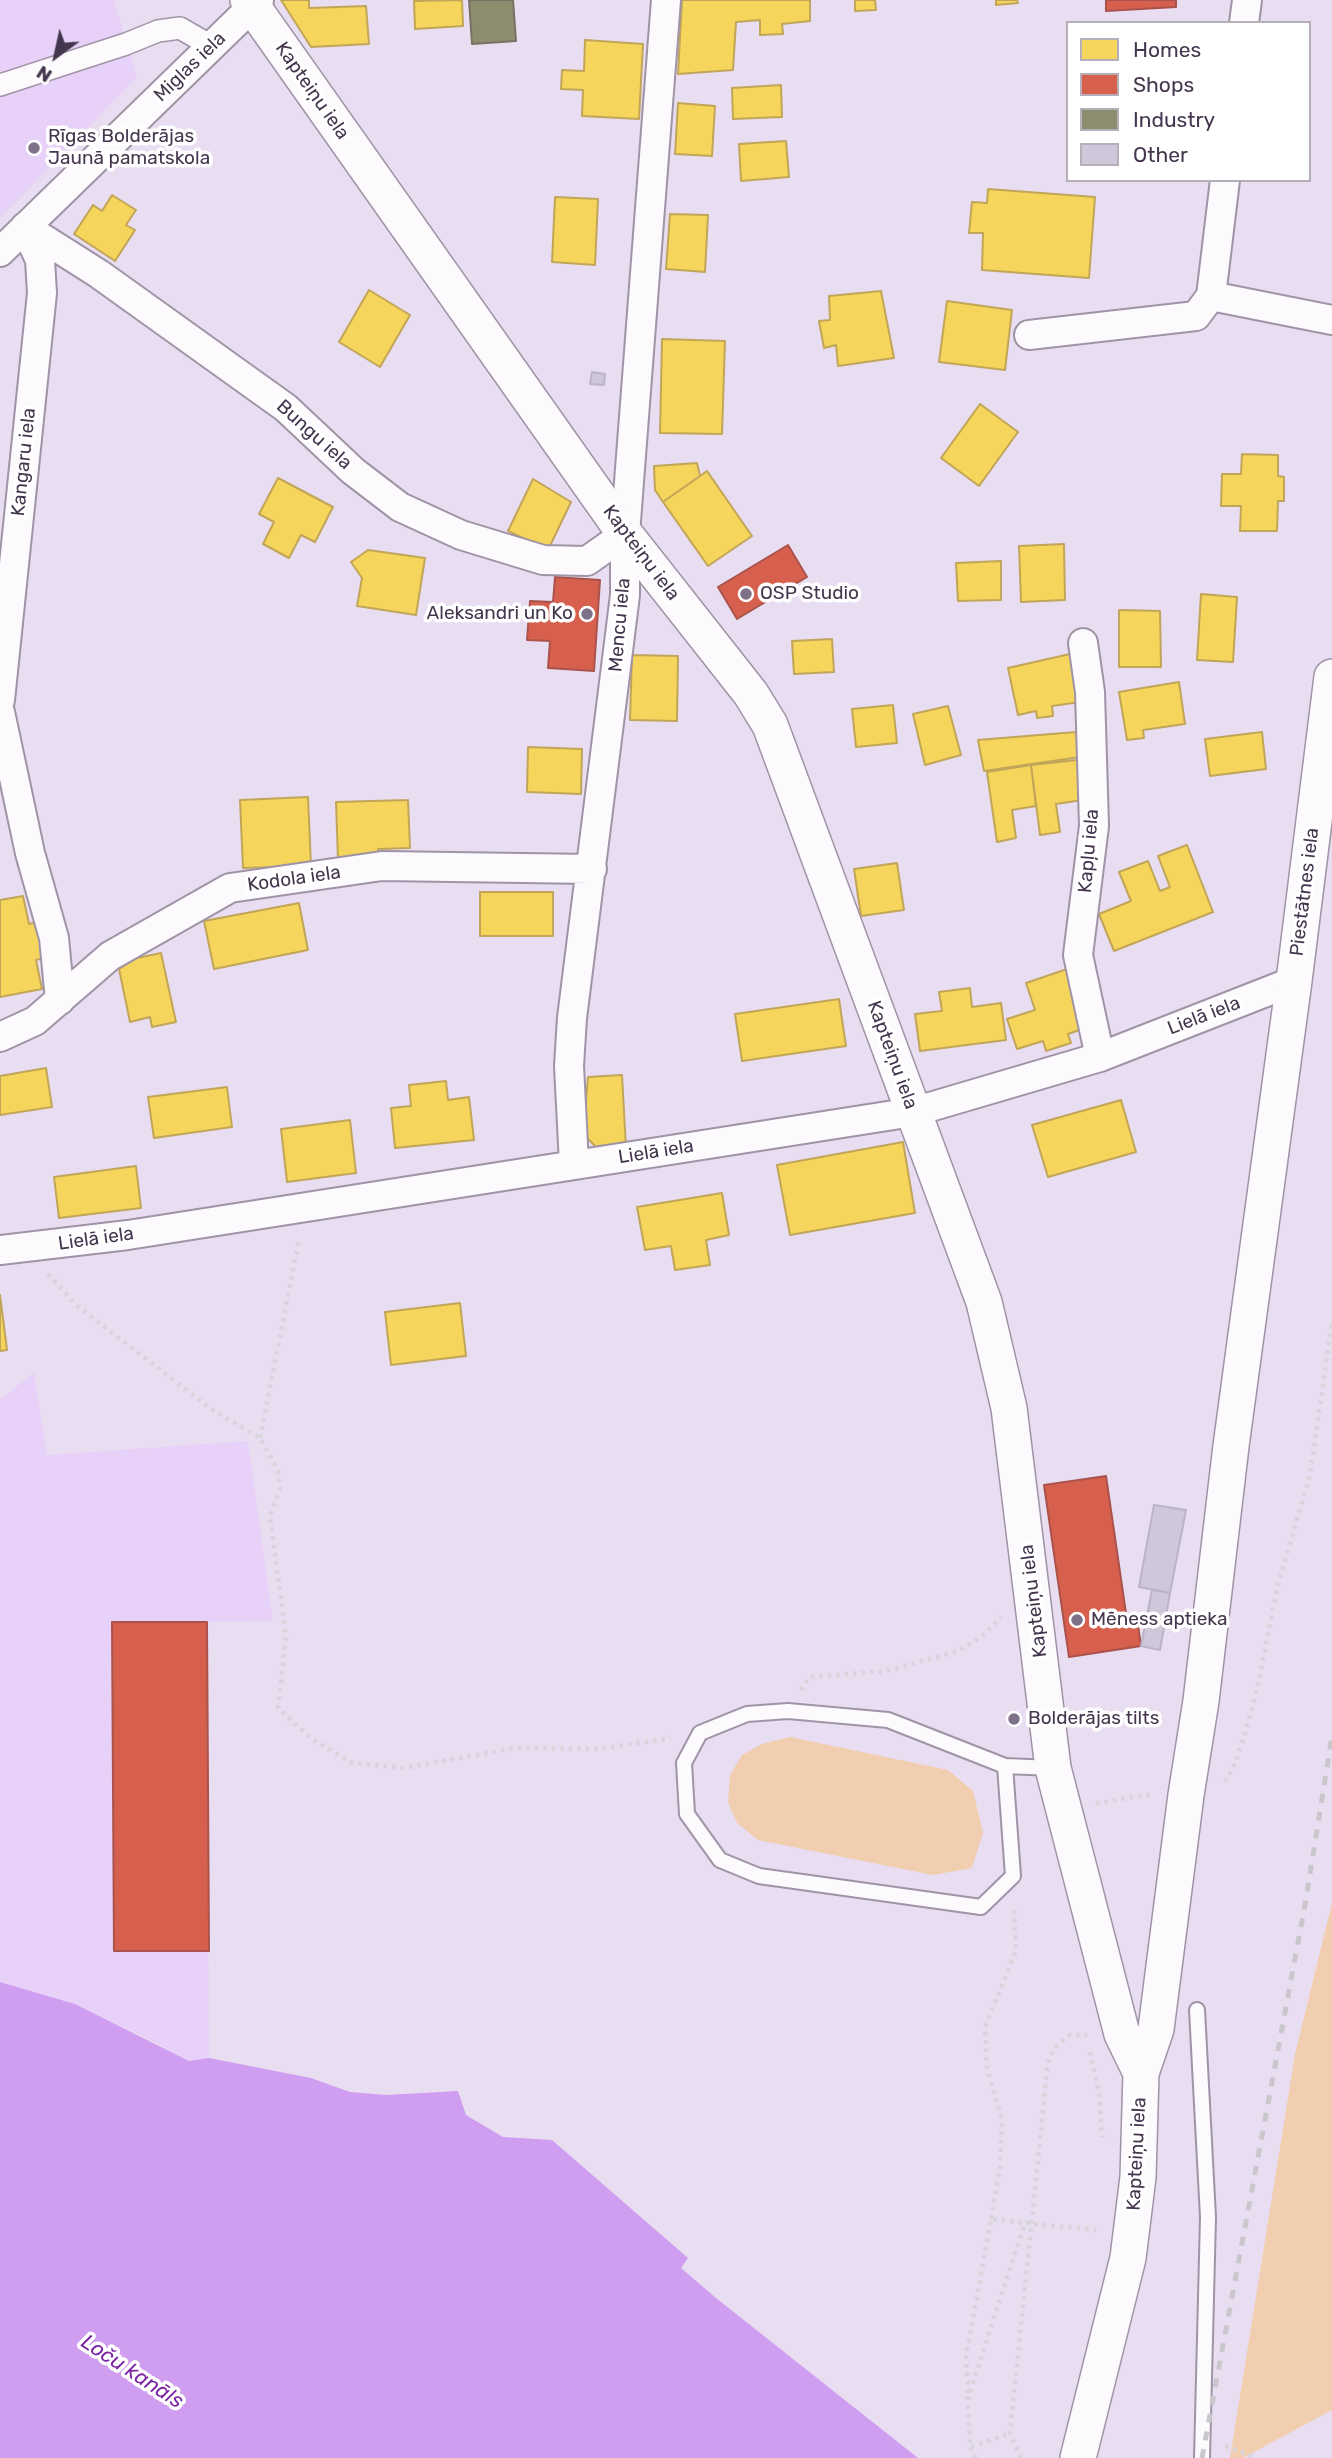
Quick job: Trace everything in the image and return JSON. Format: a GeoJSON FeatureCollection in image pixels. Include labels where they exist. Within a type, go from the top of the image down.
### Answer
{"type":"FeatureCollection","features":[{"type":"Feature","properties":{"kind":"street","name":"Mencu iela"},"geometry":{"type":"LineString","coordinates":[[574,1164],[569,1066],[625,595],[625,534],[666,0]]}},
{"type":"Feature","properties":{"kind":"street"},"geometry":{"type":"LineString","coordinates":[[1244,21],[1247,0]]}},
{"type":"Feature","properties":{"kind":"street","name":"Kapteiņu iela"},"geometry":{"type":"LineString","coordinates":[[253,2],[343,135],[625,534],[751,694],[770,725],[984,1302],[1009,1408],[1031,1570],[1053,1768],[1122,2035],[1141,2073],[1138,2165],[1128,2258],[1078,2458]]}},
{"type":"Feature","properties":{"kind":"street","name":"Miglas iela"},"geometry":{"type":"LineString","coordinates":[[0,252],[253,2]]}},
{"type":"Feature","properties":{"kind":"street"},"geometry":{"type":"LineString","coordinates":[[0,85],[158,31],[180,28],[211,46]]}},
{"type":"Feature","properties":{"kind":"street"},"geometry":{"type":"LineString","coordinates":[[1029,335],[1196,316],[1210,296],[1225,182]]}},
{"type":"Feature","properties":{"kind":"street","name":"Bungu iela"},"geometry":{"type":"LineString","coordinates":[[25,227],[110,281],[286,408],[353,471],[400,507],[461,535],[543,560],[587,561],[625,534]]}},
{"type":"Feature","properties":{"kind":"street","name":"Kangaru iela"},"geometry":{"type":"LineString","coordinates":[[0,700],[42,293],[40,260],[25,227]]}},
{"type":"Feature","properties":{"kind":"street"},"geometry":{"type":"LineString","coordinates":[[1210,296],[1332,320]]}},
{"type":"Feature","properties":{"kind":"street","name":"Kapļu iela"},"geometry":{"type":"LineString","coordinates":[[1083,643],[1090,692],[1094,826],[1077,956],[1100,1057]]}},
{"type":"Feature","properties":{"kind":"street","name":"Piestātnes iela"},"geometry":{"type":"LineString","coordinates":[[1141,2073],[1156,2029],[1201,1701],[1233,1432],[1332,677]]}},
{"type":"Feature","properties":{"kind":"street"},"geometry":{"type":"LineString","coordinates":[[0,712],[30,853],[54,938],[60,1000]]}},
{"type":"Feature","properties":{"kind":"street","name":"Kodola iela"},"geometry":{"type":"LineString","coordinates":[[0,1037],[36,1021],[110,956],[230,888],[382,866],[592,869]]}},
{"type":"Feature","properties":{"kind":"street","name":"Lielā iela"},"geometry":{"type":"LineString","coordinates":[[14,1249],[128,1235],[912,1112],[1100,1057],[1294,981]]}},
{"type":"Feature","properties":{"kind":"lane"},"geometry":{"type":"LineString","coordinates":[[1005,1766],[1013,1877],[981,1907],[760,1876],[720,1860],[687,1814],[684,1763],[700,1733],[747,1714],[788,1711],[888,1720],[1005,1766],[1053,1768]]}},
{"type":"Feature","properties":{"kind":"lane"},"geometry":{"type":"LineString","coordinates":[[1197,2010],[1208,2217],[1202,2458]]}},
{"type":"Feature","properties":{"kind":"path"},"geometry":{"type":"LineString","coordinates":[[260,1438],[306,1207]]}},
{"type":"Feature","properties":{"kind":"path"},"geometry":{"type":"LineString","coordinates":[[14,1249],[75,1304],[211,1409],[260,1438],[278,1471],[279,1489],[270,1516],[285,1637],[278,1708],[312,1739],[352,1763],[404,1768],[514,1748],[597,1749],[700,1733]]}},
{"type":"Feature","properties":{"kind":"path"},"geometry":{"type":"LineString","coordinates":[[1220,1792],[1235,1764],[1245,1734],[1258,1685],[1277,1588],[1310,1475],[1332,1321]]}},
{"type":"Feature","properties":{"kind":"path"},"geometry":{"type":"LineString","coordinates":[[788,1711],[809,1677],[886,1671],[956,1652],[980,1638],[1001,1616]]}},
{"type":"Feature","properties":{"kind":"path"},"geometry":{"type":"LineString","coordinates":[[976,2458],[971,2447],[966,2357],[1000,2168],[1002,2119],[987,2068],[985,2027],[1016,1951],[1013,1877]]}},
{"type":"Feature","properties":{"kind":"path"},"geometry":{"type":"LineString","coordinates":[[1021,2458],[1010,2433],[1048,2062],[1056,2046],[1070,2035],[1087,2035],[1099,2093],[1102,2139]]}},
{"type":"Feature","properties":{"kind":"path"},"geometry":{"type":"LineString","coordinates":[[991,2219],[1096,2230]]}},
{"type":"Feature","properties":{"kind":"path"},"geometry":{"type":"LineString","coordinates":[[1095,2239],[1097,2219]]}},
{"type":"Feature","properties":{"kind":"path"},"geometry":{"type":"LineString","coordinates":[[968,2398],[1024,2224]]}},
{"type":"Feature","properties":{"kind":"path"},"geometry":{"type":"LineString","coordinates":[[971,2447],[1010,2433]]}},
{"type":"Feature","properties":{"kind":"path"},"geometry":{"type":"LineString","coordinates":[[1222,2445],[1257,2458]]}},
{"type":"Feature","properties":{"kind":"shaded area","name":"Rīgas Bolderājas Jaunā pamatskola"},"geometry":{"type":"Polygon","coordinates":[[[0,0],[114,0],[137,77],[0,218],[0,0]]]}},
{"type":"Feature","properties":{"kind":"shaded area"},"geometry":{"type":"Polygon","coordinates":[[[34,1372],[47,1455],[248,1441],[273,1621],[207,1622],[209,2058],[189,2062],[75,2004],[0,1982],[0,1400],[34,1372]]]}},
{"type":"Feature","properties":{"kind":"shaded area"},"geometry":{"type":"Polygon","coordinates":[[[790,1737],[948,1770],[973,1791],[983,1833],[972,1868],[933,1875],[758,1840],[737,1823],[728,1802],[730,1775],[742,1755],[762,1744],[790,1737]]]}},
{"type":"Feature","properties":{"kind":"shaded area"},"geometry":{"type":"Polygon","coordinates":[[[1332,1903],[1332,2410],[1243,2458],[1230,2458],[1295,2054],[1332,1903]]]}},
{"type":"Feature","properties":{"kind":"water","name":"Loču kanāls"},"geometry":{"type":"Polygon","coordinates":[[[0,1982],[75,2004],[189,2061],[209,2058],[311,2078],[350,2092],[386,2095],[458,2091],[466,2115],[503,2137],[552,2140],[688,2258],[681,2268],[918,2458],[0,2458],[0,1982]]]}},
{"type":"Feature","properties":{"kind":"building: Homes"},"geometry":{"type":"Polygon","coordinates":[[[281,0],[309,0],[309,8],[366,6],[369,44],[311,47],[281,0]]]}},
{"type":"Feature","properties":{"kind":"building: Homes"},"geometry":{"type":"Polygon","coordinates":[[[462,0],[463,26],[415,29],[414,1],[462,0]]]}},
{"type":"Feature","properties":{"kind":"building: Homes"},"geometry":{"type":"Polygon","coordinates":[[[682,0],[810,0],[810,21],[782,24],[783,34],[760,35],[760,20],[736,22],[733,70],[678,74],[682,0]]]}},
{"type":"Feature","properties":{"kind":"building: Homes"},"geometry":{"type":"Polygon","coordinates":[[[855,0],[875,0],[876,10],[855,11],[855,0]]]}},
{"type":"Feature","properties":{"kind":"building: Homes"},"geometry":{"type":"Polygon","coordinates":[[[996,0],[1017,0],[1018,3],[996,5],[996,0]]]}},
{"type":"Feature","properties":{"kind":"building: Homes"},"geometry":{"type":"Polygon","coordinates":[[[585,40],[643,44],[639,119],[582,116],[583,90],[561,89],[562,70],[584,71],[585,40]]]}},
{"type":"Feature","properties":{"kind":"building: Homes"},"geometry":{"type":"Polygon","coordinates":[[[781,85],[782,117],[733,119],[732,88],[781,85]]]}},
{"type":"Feature","properties":{"kind":"building: Homes"},"geometry":{"type":"Polygon","coordinates":[[[678,103],[715,106],[712,156],[675,154],[678,103]]]}},
{"type":"Feature","properties":{"kind":"building: Homes"},"geometry":{"type":"Polygon","coordinates":[[[786,141],[789,177],[741,181],[739,144],[786,141]]]}},
{"type":"Feature","properties":{"kind":"building: Homes"},"geometry":{"type":"Polygon","coordinates":[[[988,189],[1095,197],[1089,278],[982,270],[983,233],[969,233],[972,202],[987,203],[988,189]]]}},
{"type":"Feature","properties":{"kind":"building: Homes"},"geometry":{"type":"Polygon","coordinates":[[[112,195],[136,210],[126,225],[135,230],[115,261],[74,234],[93,205],[102,211],[112,195]]]}},
{"type":"Feature","properties":{"kind":"building: Homes"},"geometry":{"type":"Polygon","coordinates":[[[555,197],[598,199],[595,265],[552,262],[555,197]]]}},
{"type":"Feature","properties":{"kind":"building: Homes"},"geometry":{"type":"Polygon","coordinates":[[[670,214],[708,215],[705,272],[666,269],[670,214]]]}},
{"type":"Feature","properties":{"kind":"building: Homes"},"geometry":{"type":"Polygon","coordinates":[[[369,290],[410,315],[380,367],[339,342],[369,290]]]}},
{"type":"Feature","properties":{"kind":"building: Homes"},"geometry":{"type":"Polygon","coordinates":[[[881,291],[894,358],[838,366],[836,345],[824,348],[819,321],[830,320],[829,296],[881,291]]]}},
{"type":"Feature","properties":{"kind":"building: Homes"},"geometry":{"type":"Polygon","coordinates":[[[947,301],[1012,310],[1005,370],[939,362],[947,301]]]}},
{"type":"Feature","properties":{"kind":"building: Homes"},"geometry":{"type":"Polygon","coordinates":[[[662,339],[725,341],[722,434],[660,433],[662,339]]]}},
{"type":"Feature","properties":{"kind":"building: Homes"},"geometry":{"type":"Polygon","coordinates":[[[980,404],[1018,432],[979,486],[941,458],[980,404]]]}},
{"type":"Feature","properties":{"kind":"building: Homes"},"geometry":{"type":"Polygon","coordinates":[[[1242,454],[1278,455],[1278,476],[1284,477],[1284,501],[1278,501],[1277,531],[1240,531],[1241,506],[1221,506],[1222,474],[1241,474],[1242,454]]]}},
{"type":"Feature","properties":{"kind":"building: Homes"},"geometry":{"type":"Polygon","coordinates":[[[697,463],[700,476],[663,502],[655,490],[654,466],[697,463]]]}},
{"type":"Feature","properties":{"kind":"building: Homes"},"geometry":{"type":"Polygon","coordinates":[[[707,471],[752,536],[708,566],[663,502],[707,471]]]}},
{"type":"Feature","properties":{"kind":"building: Homes"},"geometry":{"type":"Polygon","coordinates":[[[278,478],[333,507],[315,542],[301,535],[289,558],[263,544],[274,522],[259,514],[278,478]]]}},
{"type":"Feature","properties":{"kind":"building: Homes"},"geometry":{"type":"Polygon","coordinates":[[[533,479],[571,502],[548,550],[508,531],[533,479]]]}},
{"type":"Feature","properties":{"kind":"building: Homes"},"geometry":{"type":"Polygon","coordinates":[[[1064,544],[1065,600],[1021,602],[1019,546],[1064,544]]]}},
{"type":"Feature","properties":{"kind":"building: Homes"},"geometry":{"type":"Polygon","coordinates":[[[368,550],[425,558],[416,615],[357,606],[362,578],[351,562],[368,550]]]}},
{"type":"Feature","properties":{"kind":"building: Homes"},"geometry":{"type":"Polygon","coordinates":[[[1001,561],[1001,600],[958,601],[956,563],[1001,561]]]}},
{"type":"Feature","properties":{"kind":"building: Homes"},"geometry":{"type":"Polygon","coordinates":[[[1201,594],[1237,597],[1233,662],[1197,660],[1201,594]]]}},
{"type":"Feature","properties":{"kind":"building: Homes"},"geometry":{"type":"Polygon","coordinates":[[[1119,610],[1160,611],[1161,667],[1119,667],[1119,610]]]}},
{"type":"Feature","properties":{"kind":"building: Homes"},"geometry":{"type":"Polygon","coordinates":[[[832,639],[834,672],[794,674],[792,641],[832,639]]]}},
{"type":"Feature","properties":{"kind":"building: Homes"},"geometry":{"type":"Polygon","coordinates":[[[1070,654],[1080,702],[1052,706],[1053,716],[1037,718],[1036,711],[1018,715],[1008,668],[1070,654]]]}},
{"type":"Feature","properties":{"kind":"building: Homes"},"geometry":{"type":"Polygon","coordinates":[[[632,655],[678,656],[677,721],[630,720],[632,655]]]}},
{"type":"Feature","properties":{"kind":"building: Homes"},"geometry":{"type":"Polygon","coordinates":[[[1179,682],[1185,724],[1143,730],[1144,738],[1127,740],[1119,692],[1179,682]]]}},
{"type":"Feature","properties":{"kind":"building: Homes"},"geometry":{"type":"Polygon","coordinates":[[[893,705],[897,743],[856,747],[852,709],[893,705]]]}},
{"type":"Feature","properties":{"kind":"building: Homes"},"geometry":{"type":"Polygon","coordinates":[[[948,706],[961,755],[925,765],[913,714],[948,706]]]}},
{"type":"Feature","properties":{"kind":"building: Homes"},"geometry":{"type":"Polygon","coordinates":[[[1076,732],[1080,757],[984,771],[978,740],[1076,732]]]}},
{"type":"Feature","properties":{"kind":"building: Homes"},"geometry":{"type":"Polygon","coordinates":[[[1262,732],[1266,769],[1210,776],[1205,739],[1262,732]]]}},
{"type":"Feature","properties":{"kind":"building: Homes"},"geometry":{"type":"Polygon","coordinates":[[[528,747],[582,749],[581,794],[527,792],[528,747]]]}},
{"type":"Feature","properties":{"kind":"building: Homes"},"geometry":{"type":"Polygon","coordinates":[[[1077,760],[1082,800],[1056,804],[1060,832],[1040,835],[1031,765],[1077,760]]]}},
{"type":"Feature","properties":{"kind":"building: Homes"},"geometry":{"type":"Polygon","coordinates":[[[1031,765],[1036,806],[1012,810],[1016,838],[997,842],[987,772],[1031,765]]]}},
{"type":"Feature","properties":{"kind":"building: Homes"},"geometry":{"type":"Polygon","coordinates":[[[308,797],[311,866],[243,868],[240,800],[308,797]]]}},
{"type":"Feature","properties":{"kind":"building: Homes"},"geometry":{"type":"Polygon","coordinates":[[[408,800],[410,848],[378,849],[379,859],[338,860],[336,802],[408,800]]]}},
{"type":"Feature","properties":{"kind":"building: Homes"},"geometry":{"type":"Polygon","coordinates":[[[1187,845],[1213,912],[1114,951],[1099,914],[1131,901],[1119,872],[1148,861],[1160,891],[1170,887],[1158,856],[1187,845]]]}},
{"type":"Feature","properties":{"kind":"building: Homes"},"geometry":{"type":"Polygon","coordinates":[[[897,863],[904,910],[861,916],[854,869],[897,863]]]}},
{"type":"Feature","properties":{"kind":"building: Homes"},"geometry":{"type":"Polygon","coordinates":[[[480,892],[553,892],[553,936],[480,936],[480,892]]]}},
{"type":"Feature","properties":{"kind":"building: Homes"},"geometry":{"type":"Polygon","coordinates":[[[23,896],[29,924],[37,922],[44,958],[36,960],[42,989],[0,997],[0,900],[23,896]]]}},
{"type":"Feature","properties":{"kind":"building: Homes"},"geometry":{"type":"Polygon","coordinates":[[[299,903],[308,950],[214,969],[204,921],[299,903]]]}},
{"type":"Feature","properties":{"kind":"building: Homes"},"geometry":{"type":"Polygon","coordinates":[[[161,953],[176,1022],[152,1027],[150,1017],[130,1022],[119,969],[137,958],[161,953]]]}},
{"type":"Feature","properties":{"kind":"building: Homes"},"geometry":{"type":"Polygon","coordinates":[[[1070,968],[1088,1027],[1068,1034],[1071,1043],[1046,1051],[1043,1041],[1017,1049],[1007,1019],[1035,1010],[1026,983],[1070,968]]]}},
{"type":"Feature","properties":{"kind":"building: Homes"},"geometry":{"type":"Polygon","coordinates":[[[970,988],[972,1007],[1001,1003],[1006,1040],[920,1051],[915,1014],[942,1011],[939,992],[970,988]]]}},
{"type":"Feature","properties":{"kind":"building: Homes"},"geometry":{"type":"Polygon","coordinates":[[[839,999],[846,1046],[742,1061],[735,1014],[839,999]]]}},
{"type":"Feature","properties":{"kind":"building: Homes"},"geometry":{"type":"Polygon","coordinates":[[[46,1068],[52,1107],[0,1115],[0,1076],[46,1068]]]}},
{"type":"Feature","properties":{"kind":"building: Homes"},"geometry":{"type":"Polygon","coordinates":[[[622,1075],[626,1148],[598,1149],[583,1134],[588,1077],[622,1075]]]}},
{"type":"Feature","properties":{"kind":"building: Homes"},"geometry":{"type":"Polygon","coordinates":[[[446,1081],[448,1100],[469,1097],[474,1140],[395,1148],[391,1108],[411,1106],[409,1085],[446,1081]]]}},
{"type":"Feature","properties":{"kind":"building: Homes"},"geometry":{"type":"Polygon","coordinates":[[[227,1087],[232,1127],[154,1138],[148,1097],[227,1087]]]}},
{"type":"Feature","properties":{"kind":"building: Homes"},"geometry":{"type":"Polygon","coordinates":[[[1121,1100],[1136,1152],[1048,1177],[1032,1125],[1121,1100]]]}},
{"type":"Feature","properties":{"kind":"building: Homes"},"geometry":{"type":"Polygon","coordinates":[[[350,1120],[356,1173],[287,1182],[281,1129],[350,1120]]]}},
{"type":"Feature","properties":{"kind":"building: Homes"},"geometry":{"type":"Polygon","coordinates":[[[903,1142],[915,1213],[790,1235],[777,1165],[903,1142]]]}},
{"type":"Feature","properties":{"kind":"building: Homes"},"geometry":{"type":"Polygon","coordinates":[[[136,1166],[141,1208],[59,1218],[54,1177],[136,1166]]]}},
{"type":"Feature","properties":{"kind":"building: Homes"},"geometry":{"type":"Polygon","coordinates":[[[722,1193],[729,1235],[706,1240],[710,1265],[675,1270],[671,1246],[645,1250],[637,1207],[722,1193]]]}},
{"type":"Feature","properties":{"kind":"building: Homes"},"geometry":{"type":"Polygon","coordinates":[[[0,1295],[7,1350],[0,1351],[0,1295]]]}},
{"type":"Feature","properties":{"kind":"building: Homes"},"geometry":{"type":"Polygon","coordinates":[[[460,1303],[466,1356],[391,1365],[385,1312],[460,1303]]]}},
{"type":"Feature","properties":{"kind":"building: Shops"},"geometry":{"type":"Polygon","coordinates":[[[1106,0],[1176,0],[1176,7],[1106,11],[1106,0]]]}},
{"type":"Feature","properties":{"kind":"building: Shops"},"geometry":{"type":"Polygon","coordinates":[[[788,545],[807,577],[737,619],[718,587],[788,545]]]}},
{"type":"Feature","properties":{"kind":"building: Shops"},"geometry":{"type":"Polygon","coordinates":[[[555,577],[600,580],[594,671],[548,668],[550,641],[527,640],[530,601],[553,602],[555,577]]]}},
{"type":"Feature","properties":{"kind":"building: Shops"},"geometry":{"type":"Polygon","coordinates":[[[1106,1476],[1128,1627],[1138,1625],[1141,1646],[1069,1657],[1044,1485],[1106,1476]]]}},
{"type":"Feature","properties":{"kind":"building: Shops"},"geometry":{"type":"Polygon","coordinates":[[[112,1622],[207,1622],[209,1951],[114,1951],[112,1622]]]}},
{"type":"Feature","properties":{"kind":"building: Industry"},"geometry":{"type":"Polygon","coordinates":[[[469,0],[513,0],[516,41],[472,44],[469,0]]]}},
{"type":"Feature","properties":{"kind":"building: Other"},"geometry":{"type":"Polygon","coordinates":[[[592,372],[605,374],[604,385],[590,384],[592,372]]]}},
{"type":"Feature","properties":{"kind":"building: Other"},"geometry":{"type":"Polygon","coordinates":[[[1154,1505],[1186,1510],[1170,1593],[1139,1587],[1154,1505]]]}},
{"type":"Feature","properties":{"kind":"building: Other"},"geometry":{"type":"Polygon","coordinates":[[[1152,1590],[1170,1593],[1160,1650],[1141,1646],[1152,1590]]]}},
{"type":"Feature","properties":{"kind":"railway"},"geometry":{"type":"LineString","coordinates":[[1202,2458],[1305,1905],[1332,1736]]}},
{"type":"Feature","properties":{"kind":"place","name":"Rīgas Bolderājas Jaunā pamatskola"},"geometry":{"type":"Point","coordinates":[34,148]}},
{"type":"Feature","properties":{"kind":"place","name":"OSP Studio"},"geometry":{"type":"Point","coordinates":[746,594]}},
{"type":"Feature","properties":{"kind":"place","name":"Aleksandri un Ko"},"geometry":{"type":"Point","coordinates":[587,614]}},
{"type":"Feature","properties":{"kind":"place","name":"Mēness aptieka"},"geometry":{"type":"Point","coordinates":[1077,1620]}},
{"type":"Feature","properties":{"kind":"place","name":"Bolderājas tilts"},"geometry":{"type":"Point","coordinates":[1014,1719]}}]}
